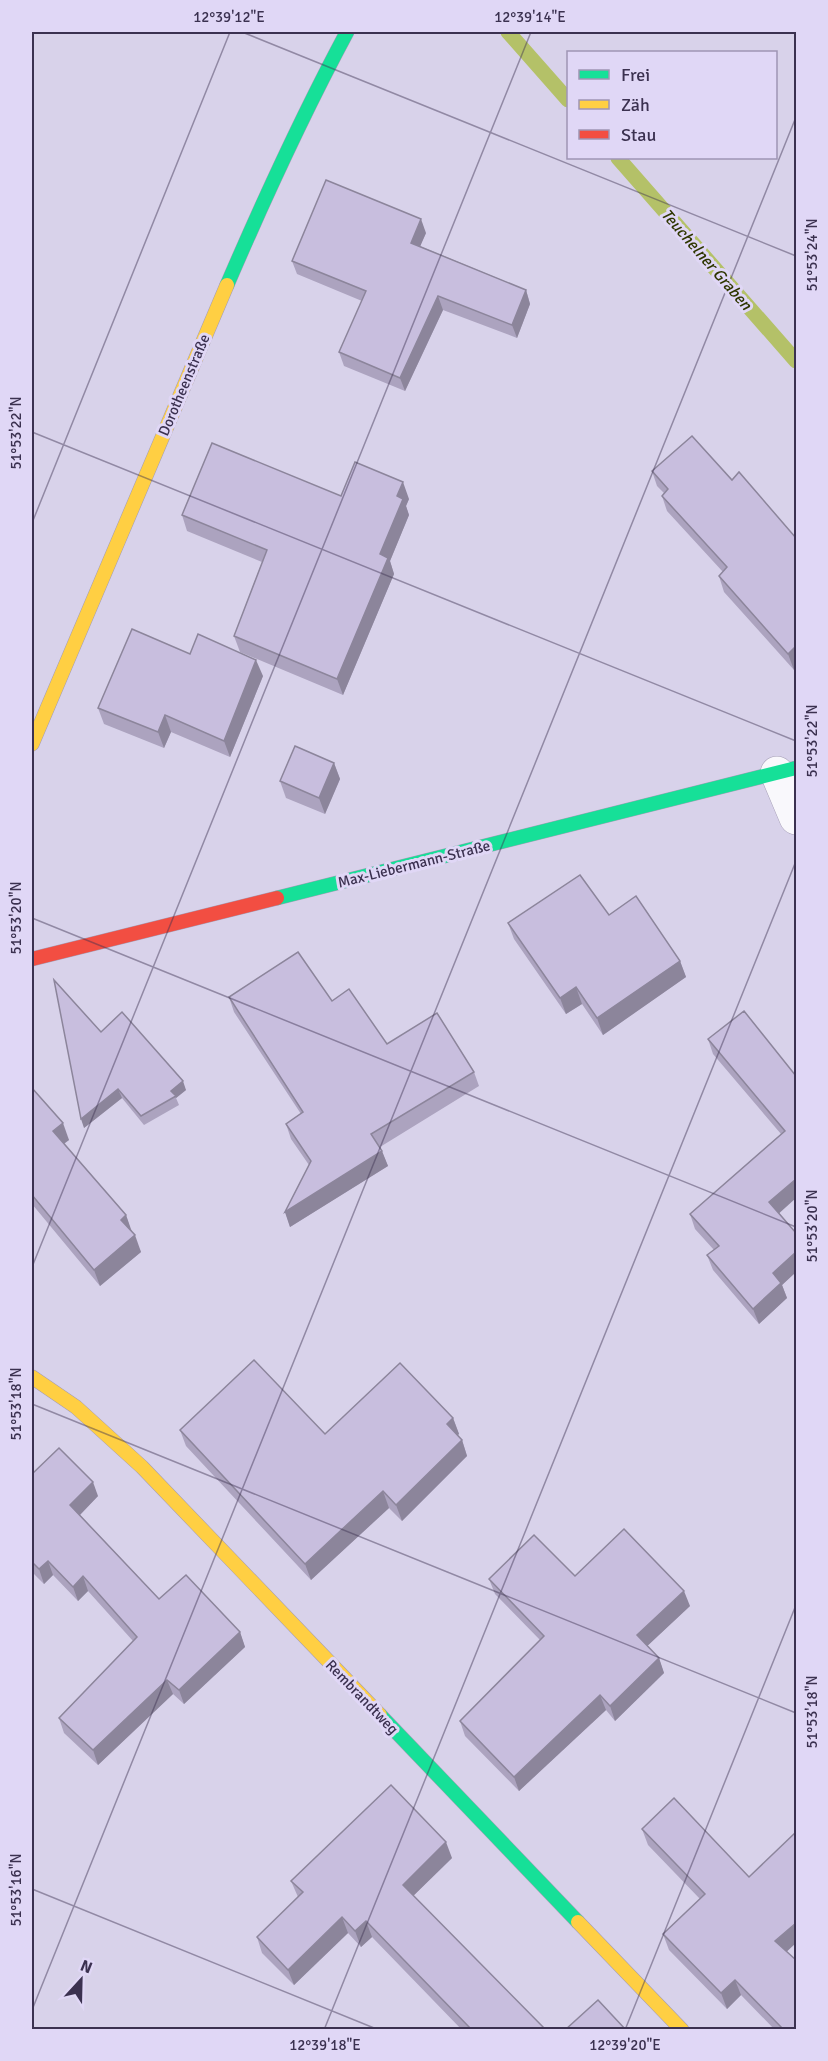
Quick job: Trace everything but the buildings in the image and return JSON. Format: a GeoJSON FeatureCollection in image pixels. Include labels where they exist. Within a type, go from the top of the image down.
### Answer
{"type":"FeatureCollection","features":[{"type":"Feature","properties":{"kind":"street","name":"Dorotheenstraße"},"geometry":{"type":"LineString","coordinates":[[32,744],[254,222],[323,76],[347,32]]}},
{"type":"Feature","properties":{"kind":"street"},"geometry":{"type":"LineString","coordinates":[[787,771],[796,818]]}},
{"type":"Feature","properties":{"kind":"street","name":"Max-Liebermann-Straße"},"geometry":{"type":"LineString","coordinates":[[32,959],[787,771]]}},
{"type":"Feature","properties":{"kind":"street","name":"Rembrandtweg"},"geometry":{"type":"LineString","coordinates":[[32,1377],[76,1407],[142,1467],[682,2030]]}},
{"type":"Feature","properties":{"kind":"waterway","name":"Teuchelner Graben"},"geometry":{"type":"LineString","coordinates":[[508,32],[567,99]]}},
{"type":"Feature","properties":{"kind":"waterway","name":"Teuchelner Graben"},"geometry":{"type":"LineString","coordinates":[[619,159],[796,361]]}},
{"type":"Feature","properties":{"kind":"traffic: fast"},"geometry":{"type":"LineString","coordinates":[[227,285],[284,157],[347,32]]}},
{"type":"Feature","properties":{"kind":"traffic: fast"},"geometry":{"type":"LineString","coordinates":[[277,898],[796,768]]}},
{"type":"Feature","properties":{"kind":"traffic: fast"},"geometry":{"type":"LineString","coordinates":[[380,1715],[578,1922]]}},
{"type":"Feature","properties":{"kind":"traffic: slow"},"geometry":{"type":"LineString","coordinates":[[32,744],[227,285]]}},
{"type":"Feature","properties":{"kind":"traffic: slow"},"geometry":{"type":"LineString","coordinates":[[32,1377],[76,1407],[142,1467],[380,1715]]}},
{"type":"Feature","properties":{"kind":"traffic: slow"},"geometry":{"type":"LineString","coordinates":[[578,1922],[682,2030]]}},
{"type":"Feature","properties":{"kind":"traffic: jam"},"geometry":{"type":"LineString","coordinates":[[32,959],[277,898]]}}]}
